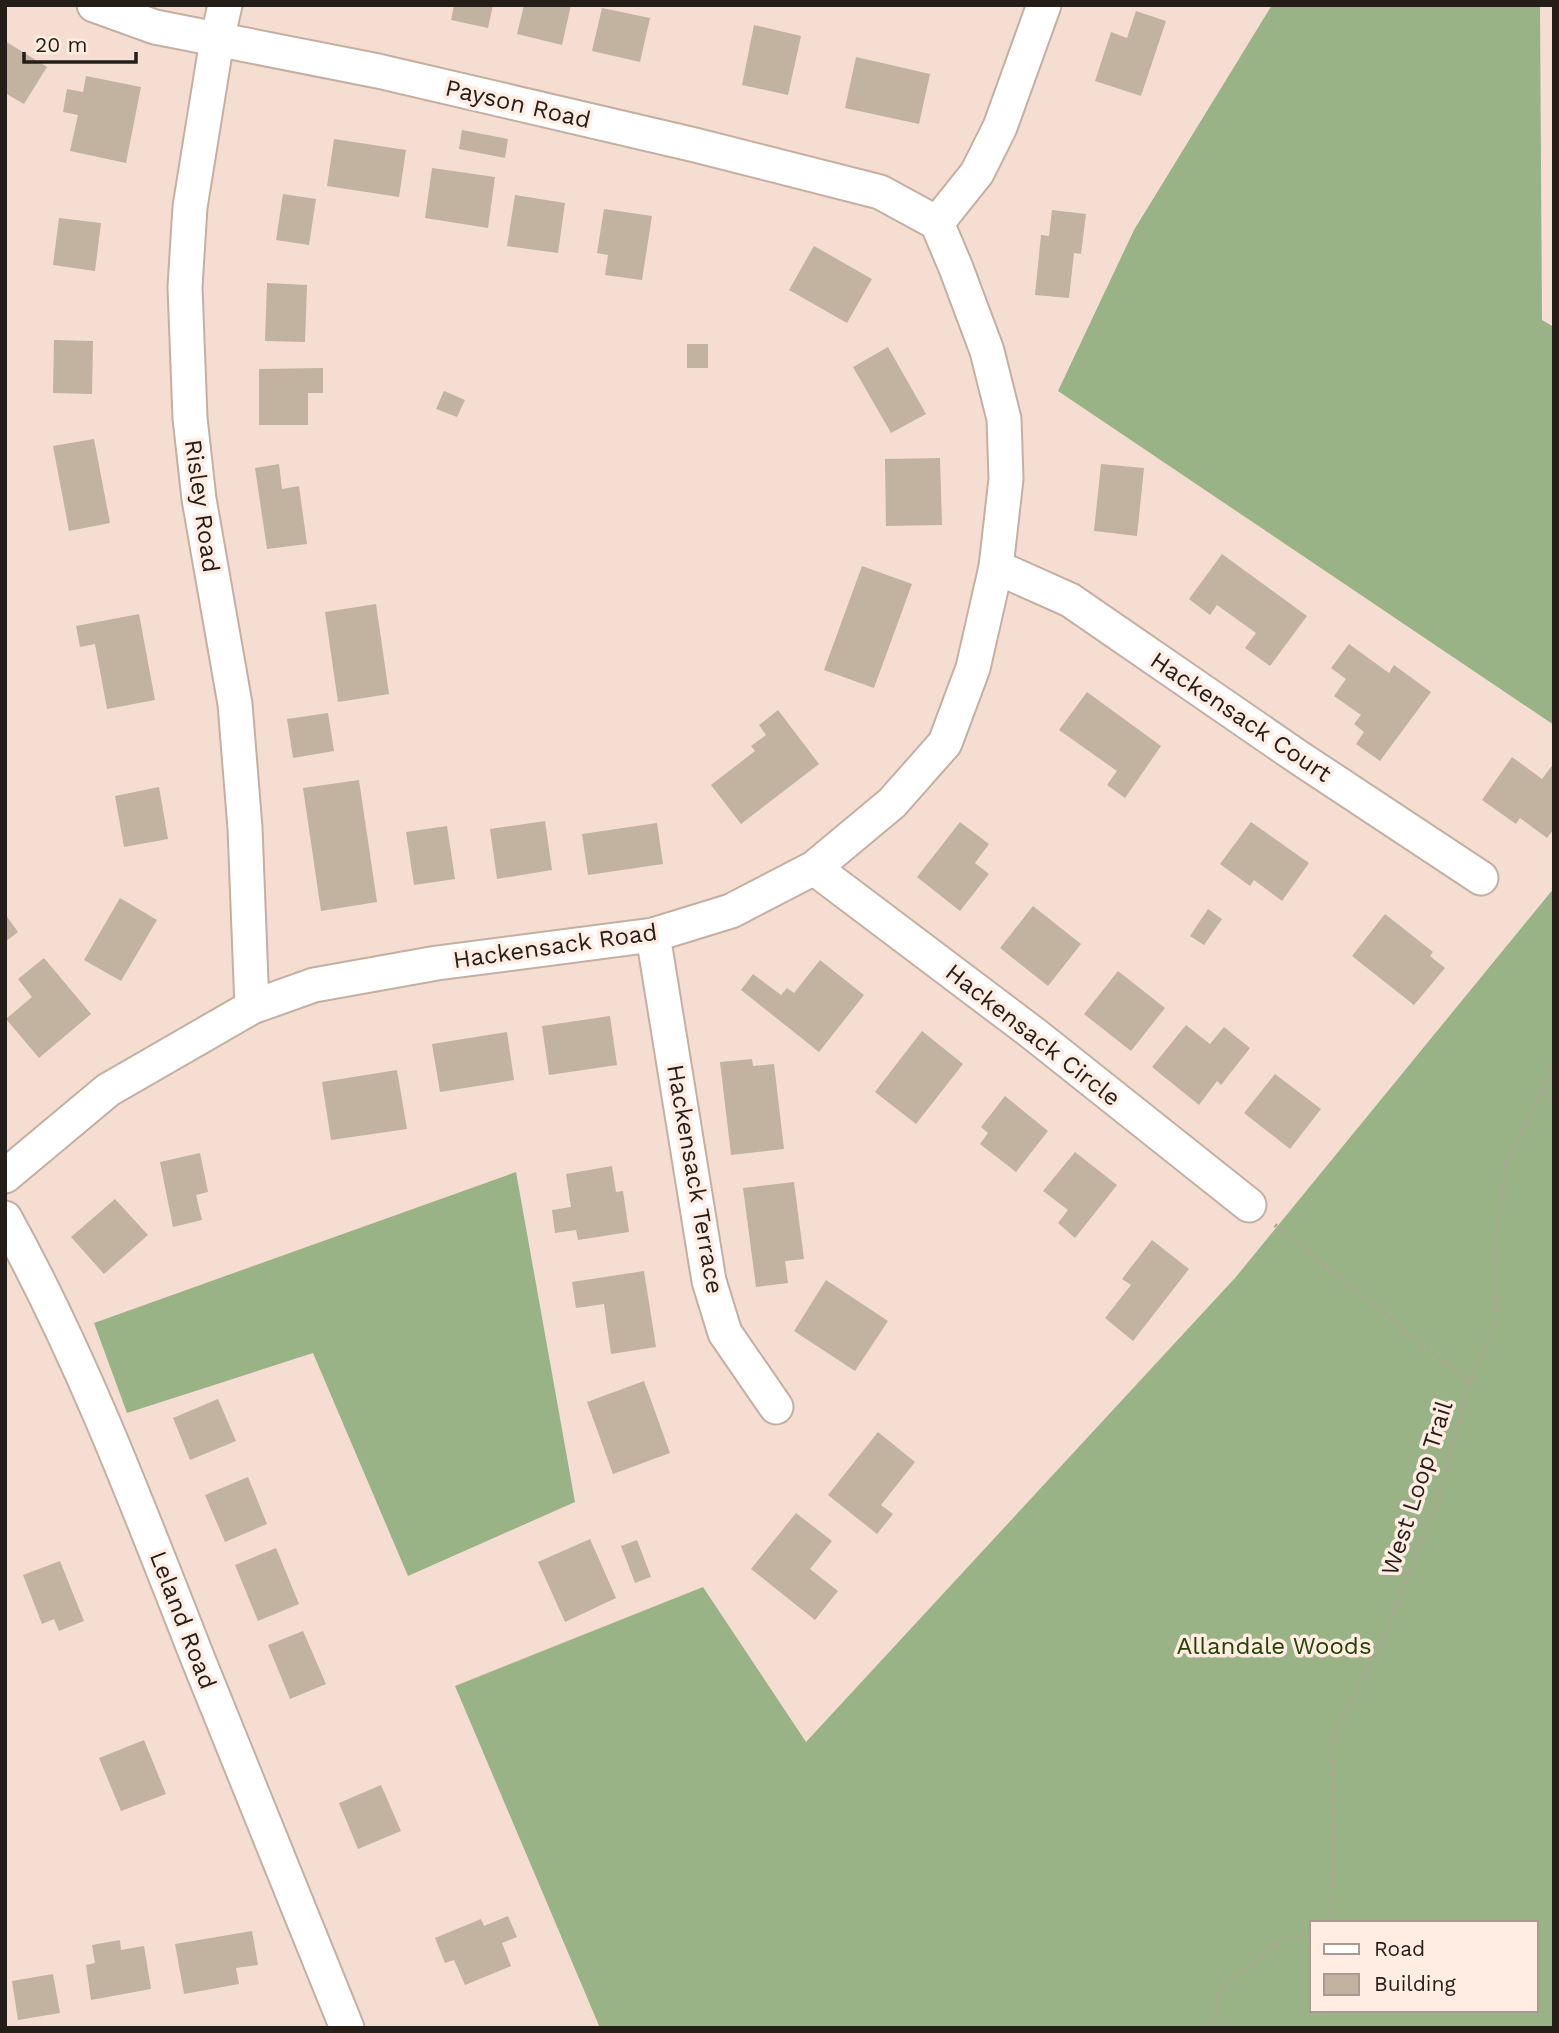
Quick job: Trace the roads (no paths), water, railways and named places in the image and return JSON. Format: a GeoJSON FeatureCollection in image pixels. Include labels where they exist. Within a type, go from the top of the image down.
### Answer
{"type":"FeatureCollection","features":[{"type":"Feature","properties":{"kind":"street","name":"Payson Road"},"geometry":{"type":"LineString","coordinates":[[94,5],[155,27],[378,71],[695,145],[880,192],[937,223]]}},
{"type":"Feature","properties":{"kind":"street","name":"Risley Road"},"geometry":{"type":"LineString","coordinates":[[225,5],[190,207],[185,287],[190,418],[199,499],[235,704],[245,828],[252,1007]]}},
{"type":"Feature","properties":{"kind":"street"},"geometry":{"type":"LineString","coordinates":[[937,223],[977,173],[994,139],[1044,5]]}},
{"type":"Feature","properties":{"kind":"street","name":"Hackensack Road"},"geometry":{"type":"LineString","coordinates":[[5,1176],[108,1090],[252,1007],[314,985],[410,968],[653,935],[731,911],[814,869],[892,803],[945,743],[973,668],[996,567],[1006,479],[1004,419],[987,351],[937,223]]}},
{"type":"Feature","properties":{"kind":"street","name":"Hackensack Court"},"geometry":{"type":"LineString","coordinates":[[996,567],[1070,600],[1298,757],[1481,878]]}},
{"type":"Feature","properties":{"kind":"street","name":"Hackensack Circle"},"geometry":{"type":"LineString","coordinates":[[814,869],[1034,1034],[1249,1205]]}},
{"type":"Feature","properties":{"kind":"street","name":"Hackensack Terrace"},"geometry":{"type":"LineString","coordinates":[[653,935],[709,1281],[725,1332],[776,1408]]}},
{"type":"Feature","properties":{"kind":"street","name":"Leland Road"},"geometry":{"type":"LineString","coordinates":[[5,1218],[27,1257],[114,1443],[238,1761],[348,2028]]}},
{"type":"Feature","properties":{"kind":"park label","name":"Allandale Woods"},"geometry":{"type":"Point","coordinates":[1274,1646]}}]}
